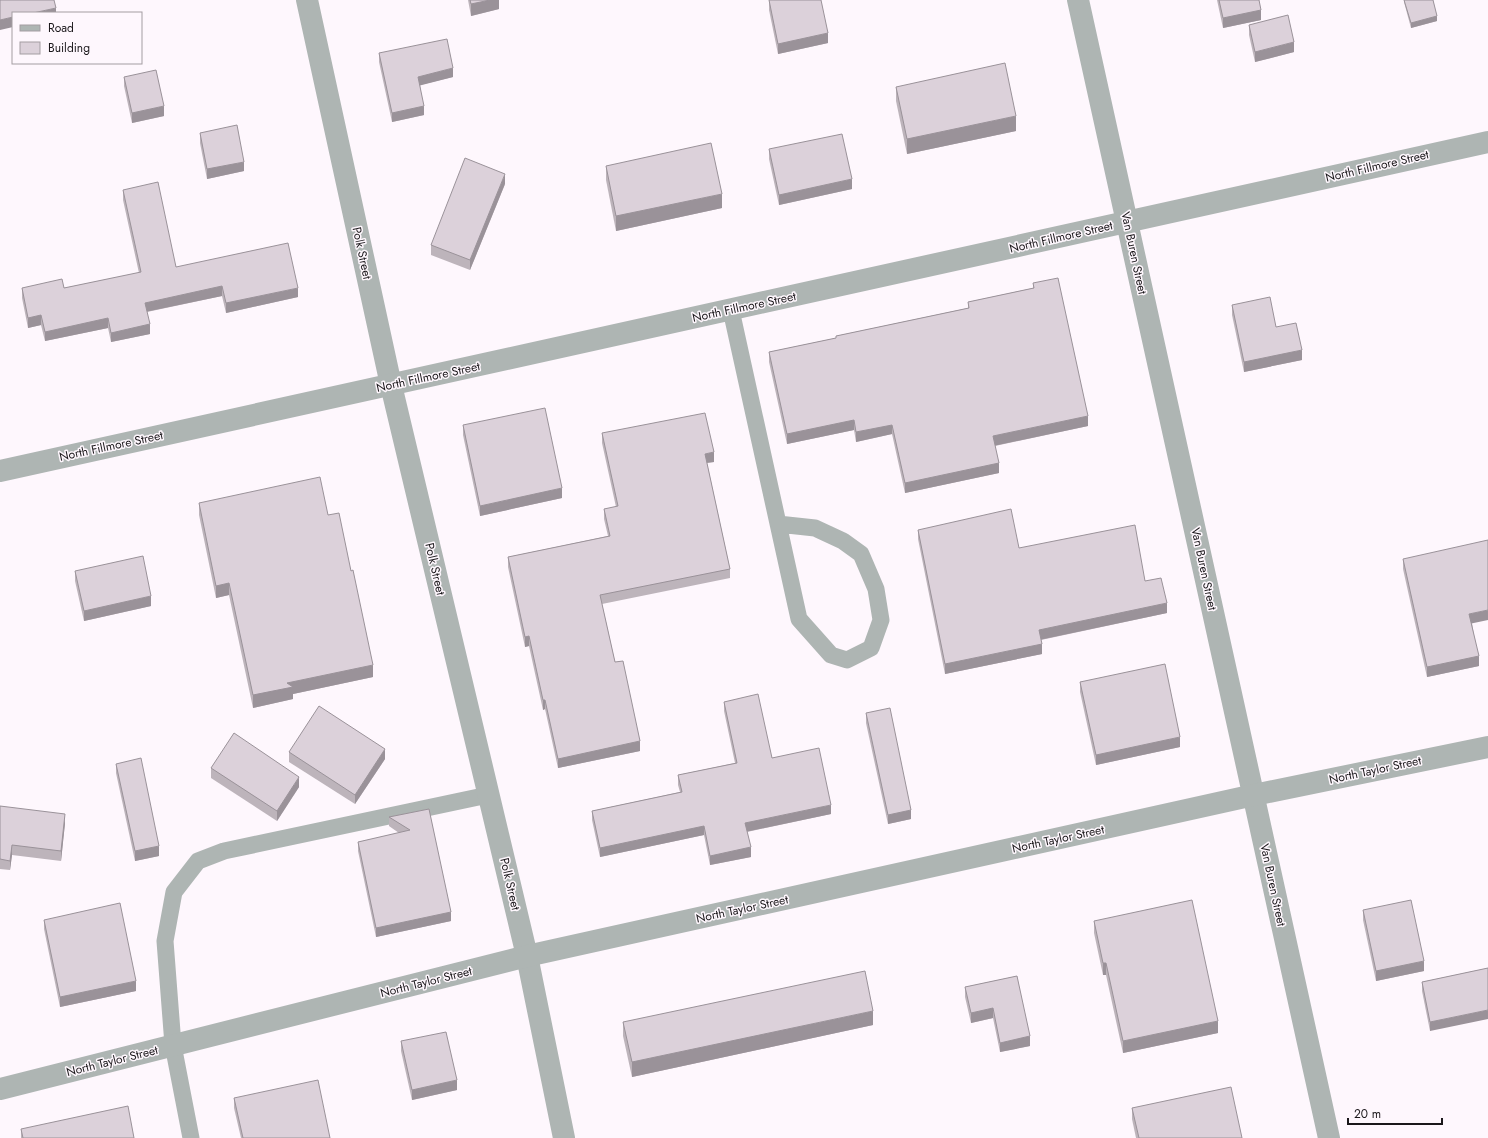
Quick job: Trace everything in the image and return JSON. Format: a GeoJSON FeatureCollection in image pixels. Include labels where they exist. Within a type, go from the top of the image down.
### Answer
{"type":"FeatureCollection","features":[{"type":"Feature","properties":{"kind":"street","name":"Polk Street"},"geometry":{"type":"LineString","coordinates":[[307,0],[391,385],[527,956],[564,1138]]}},
{"type":"Feature","properties":{"kind":"street","name":"Van Buren Street"},"geometry":{"type":"LineString","coordinates":[[1078,0],[1329,1138]]}},
{"type":"Feature","properties":{"kind":"street","name":"North Fillmore Street"},"geometry":{"type":"LineString","coordinates":[[0,471],[1488,142]]}},
{"type":"Feature","properties":{"kind":"street","name":"North Taylor Street"},"geometry":{"type":"LineString","coordinates":[[0,1089],[527,956],[1254,796],[1488,747]]}},
{"type":"Feature","properties":{"kind":"lane"},"geometry":{"type":"LineString","coordinates":[[731,310],[778,524],[799,619],[831,655],[847,660],[871,648],[881,620],[876,589],[861,554],[843,541],[815,528],[778,524]]}},
{"type":"Feature","properties":{"kind":"lane"},"geometry":{"type":"LineString","coordinates":[[191,1138],[173,1045],[165,941],[174,892],[198,861],[224,851],[488,795]]}},
{"type":"Feature","properties":{"kind":"building"},"geometry":{"type":"Polygon","coordinates":[[[0,0],[54,0],[56,8],[38,12],[12,12],[12,17],[0,20],[0,0]]]}},
{"type":"Feature","properties":{"kind":"building"},"geometry":{"type":"Polygon","coordinates":[[[470,0],[490,0],[471,4],[470,0]]]}},
{"type":"Feature","properties":{"kind":"building"},"geometry":{"type":"Polygon","coordinates":[[[769,0],[821,0],[828,33],[778,44],[769,0]]]}},
{"type":"Feature","properties":{"kind":"building"},"geometry":{"type":"Polygon","coordinates":[[[1219,0],[1259,0],[1261,10],[1223,18],[1219,0]]]}},
{"type":"Feature","properties":{"kind":"building"},"geometry":{"type":"Polygon","coordinates":[[[1404,0],[1433,0],[1437,16],[1411,23],[1404,0]]]}},
{"type":"Feature","properties":{"kind":"building"},"geometry":{"type":"Polygon","coordinates":[[[1288,15],[1294,42],[1255,52],[1249,25],[1288,15]]]}},
{"type":"Feature","properties":{"kind":"building"},"geometry":{"type":"Polygon","coordinates":[[[447,39],[453,68],[418,77],[424,106],[392,113],[379,53],[447,39]]]}},
{"type":"Feature","properties":{"kind":"building"},"geometry":{"type":"Polygon","coordinates":[[[1005,63],[1016,116],[907,139],[896,87],[1005,63]]]}},
{"type":"Feature","properties":{"kind":"building"},"geometry":{"type":"Polygon","coordinates":[[[156,70],[164,106],[132,113],[124,77],[156,70]]]}},
{"type":"Feature","properties":{"kind":"building"},"geometry":{"type":"Polygon","coordinates":[[[237,125],[244,162],[207,169],[200,133],[237,125]]]}},
{"type":"Feature","properties":{"kind":"building"},"geometry":{"type":"Polygon","coordinates":[[[842,134],[852,179],[779,195],[769,149],[842,134]]]}},
{"type":"Feature","properties":{"kind":"building"},"geometry":{"type":"Polygon","coordinates":[[[711,143],[722,194],[616,216],[606,166],[711,143]]]}},
{"type":"Feature","properties":{"kind":"building"},"geometry":{"type":"Polygon","coordinates":[[[465,158],[505,174],[470,260],[431,245],[465,158]]]}},
{"type":"Feature","properties":{"kind":"building"},"geometry":{"type":"Polygon","coordinates":[[[158,182],[176,267],[288,243],[298,288],[226,303],[222,286],[145,303],[150,324],[111,333],[108,318],[45,332],[41,315],[28,318],[22,288],[62,279],[64,288],[141,272],[123,190],[158,182]]]}},
{"type":"Feature","properties":{"kind":"building"},"geometry":{"type":"Polygon","coordinates":[[[1058,278],[1088,416],[993,436],[999,463],[905,483],[892,425],[856,432],[854,420],[787,434],[769,352],[836,338],[836,336],[969,308],[968,302],[1034,288],[1033,283],[1058,278]]]}},
{"type":"Feature","properties":{"kind":"building"},"geometry":{"type":"Polygon","coordinates":[[[1270,297],[1276,327],[1296,323],[1302,350],[1244,362],[1232,305],[1270,297]]]}},
{"type":"Feature","properties":{"kind":"building"},"geometry":{"type":"Polygon","coordinates":[[[545,408],[562,488],[480,506],[463,425],[545,408]]]}},
{"type":"Feature","properties":{"kind":"building"},"geometry":{"type":"Polygon","coordinates":[[[705,413],[714,452],[705,454],[730,569],[600,595],[615,662],[623,661],[640,741],[558,759],[529,636],[525,637],[508,557],[610,536],[604,509],[618,506],[602,433],[705,413]]]}},
{"type":"Feature","properties":{"kind":"building"},"geometry":{"type":"Polygon","coordinates":[[[320,477],[328,515],[339,513],[351,571],[353,570],[373,665],[287,683],[293,687],[253,695],[229,583],[216,586],[199,503],[320,477]]]}},
{"type":"Feature","properties":{"kind":"building"},"geometry":{"type":"Polygon","coordinates":[[[1011,509],[1019,548],[1135,525],[1145,581],[1161,578],[1167,603],[1039,630],[1042,644],[945,664],[918,530],[1011,509]]]}},
{"type":"Feature","properties":{"kind":"building"},"geometry":{"type":"Polygon","coordinates":[[[1488,540],[1488,610],[1469,614],[1479,656],[1427,667],[1403,559],[1488,540]]]}},
{"type":"Feature","properties":{"kind":"building"},"geometry":{"type":"Polygon","coordinates":[[[143,556],[151,596],[84,611],[75,571],[143,556]]]}},
{"type":"Feature","properties":{"kind":"building"},"geometry":{"type":"Polygon","coordinates":[[[1165,664],[1180,737],[1096,755],[1080,682],[1165,664]]]}},
{"type":"Feature","properties":{"kind":"building"},"geometry":{"type":"Polygon","coordinates":[[[758,694],[772,758],[819,748],[831,805],[745,823],[751,847],[710,856],[704,826],[600,848],[592,811],[682,792],[678,775],[737,763],[724,702],[758,694]]]}},
{"type":"Feature","properties":{"kind":"building"},"geometry":{"type":"Polygon","coordinates":[[[319,706],[385,749],[355,795],[289,752],[319,706]]]}},
{"type":"Feature","properties":{"kind":"building"},"geometry":{"type":"Polygon","coordinates":[[[890,708],[911,810],[888,815],[866,713],[890,708]]]}},
{"type":"Feature","properties":{"kind":"building"},"geometry":{"type":"Polygon","coordinates":[[[234,733],[299,777],[277,811],[211,768],[234,733]]]}},
{"type":"Feature","properties":{"kind":"building"},"geometry":{"type":"Polygon","coordinates":[[[141,758],[159,846],[135,851],[116,764],[141,758]]]}},
{"type":"Feature","properties":{"kind":"building"},"geometry":{"type":"Polygon","coordinates":[[[0,806],[65,814],[61,851],[12,845],[10,861],[0,859],[0,806]]]}},
{"type":"Feature","properties":{"kind":"building"},"geometry":{"type":"Polygon","coordinates":[[[429,809],[451,912],[376,928],[358,842],[410,830],[389,817],[429,809]]]}},
{"type":"Feature","properties":{"kind":"building"},"geometry":{"type":"Polygon","coordinates":[[[1192,900],[1218,1021],[1123,1041],[1106,963],[1103,963],[1094,921],[1192,900]]]}},
{"type":"Feature","properties":{"kind":"building"},"geometry":{"type":"Polygon","coordinates":[[[1411,900],[1424,961],[1376,971],[1363,910],[1411,900]]]}},
{"type":"Feature","properties":{"kind":"building"},"geometry":{"type":"Polygon","coordinates":[[[120,903],[136,981],[60,997],[44,920],[120,903]]]}},
{"type":"Feature","properties":{"kind":"building"},"geometry":{"type":"Polygon","coordinates":[[[1488,968],[1488,1010],[1430,1022],[1422,982],[1488,968]]]}},
{"type":"Feature","properties":{"kind":"building"},"geometry":{"type":"Polygon","coordinates":[[[865,971],[873,1011],[632,1062],[623,1022],[865,971]]]}},
{"type":"Feature","properties":{"kind":"building"},"geometry":{"type":"Polygon","coordinates":[[[1017,976],[1030,1036],[1000,1043],[993,1008],[971,1013],[965,987],[1017,976]]]}},
{"type":"Feature","properties":{"kind":"building"},"geometry":{"type":"Polygon","coordinates":[[[446,1032],[457,1080],[412,1090],[401,1041],[446,1032]]]}},
{"type":"Feature","properties":{"kind":"building"},"geometry":{"type":"Polygon","coordinates":[[[318,1080],[330,1138],[243,1138],[234,1098],[318,1080]]]}},
{"type":"Feature","properties":{"kind":"building"},"geometry":{"type":"Polygon","coordinates":[[[1231,1087],[1242,1138],[1139,1138],[1132,1108],[1231,1087]]]}},
{"type":"Feature","properties":{"kind":"building"},"geometry":{"type":"Polygon","coordinates":[[[128,1106],[134,1138],[23,1138],[21,1129],[128,1106]]]}}]}
